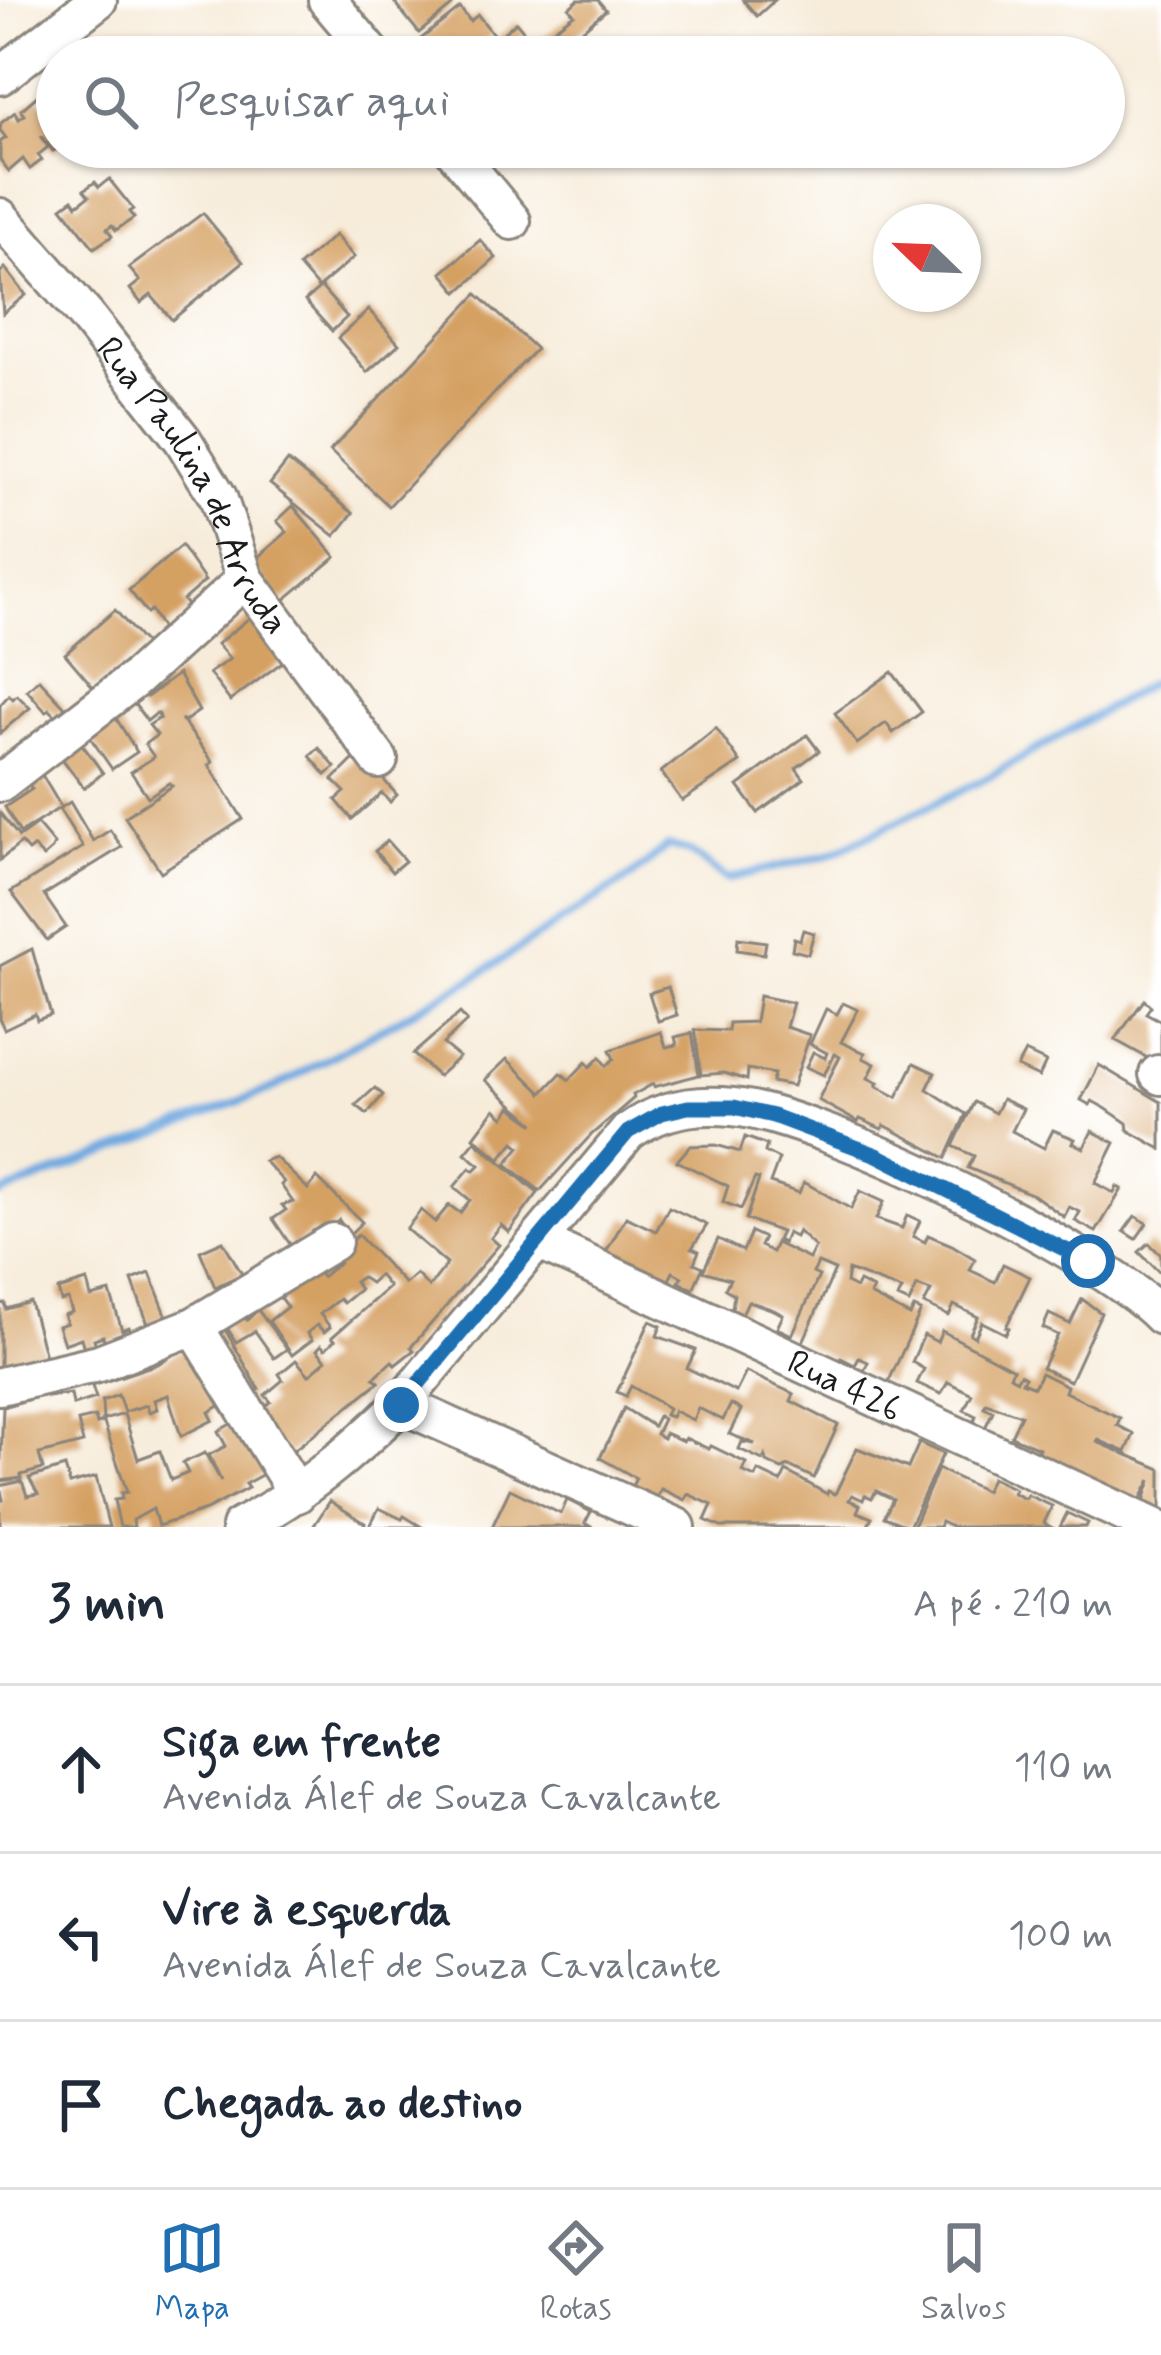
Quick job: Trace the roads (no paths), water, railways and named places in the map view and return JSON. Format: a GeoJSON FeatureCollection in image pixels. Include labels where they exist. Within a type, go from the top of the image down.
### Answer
{"type":"FeatureCollection","features":[{"type":"Feature","properties":{"kind":"street"},"geometry":{"type":"LineString","coordinates":[[52,36],[98,0]]}},
{"type":"Feature","properties":{"kind":"street"},"geometry":{"type":"LineString","coordinates":[[327,0],[357,36]]}},
{"type":"Feature","properties":{"kind":"street"},"geometry":{"type":"LineString","coordinates":[[0,76],[36,48]]}},
{"type":"Feature","properties":{"kind":"street"},"geometry":{"type":"LineString","coordinates":[[469,168],[512,220]]}},
{"type":"Feature","properties":{"kind":"street","name":"Rua Paulina de Arruda"},"geometry":{"type":"LineString","coordinates":[[0,217],[86,316],[183,440],[218,497],[245,579],[379,760]]}},
{"type":"Feature","properties":{"kind":"street"},"geometry":{"type":"LineString","coordinates":[[0,783],[135,679],[245,579]]}},
{"type":"Feature","properties":{"kind":"street"},"geometry":{"type":"LineString","coordinates":[[240,1527],[297,1494],[363,1442],[401,1405],[589,1176],[640,1124],[674,1109],[734,1107],[815,1131],[943,1186],[1088,1261],[1161,1316]]}},
{"type":"Feature","properties":{"kind":"street","name":"Rua 426"},"geometry":{"type":"LineString","coordinates":[[538,1241],[1154,1527]]}},
{"type":"Feature","properties":{"kind":"street"},"geometry":{"type":"LineString","coordinates":[[0,1386],[99,1364],[194,1326],[333,1242]]}},
{"type":"Feature","properties":{"kind":"street"},"geometry":{"type":"LineString","coordinates":[[194,1326],[297,1494]]}},
{"type":"Feature","properties":{"kind":"street"},"geometry":{"type":"LineString","coordinates":[[401,1405],[677,1527]]}},
{"type":"Feature","properties":{"kind":"waterway"},"geometry":{"type":"LineString","coordinates":[[0,1194],[274,1088],[472,979],[633,875],[668,846],[690,852],[727,879],[828,855],[989,777],[1149,684],[1161,682]]}}]}
